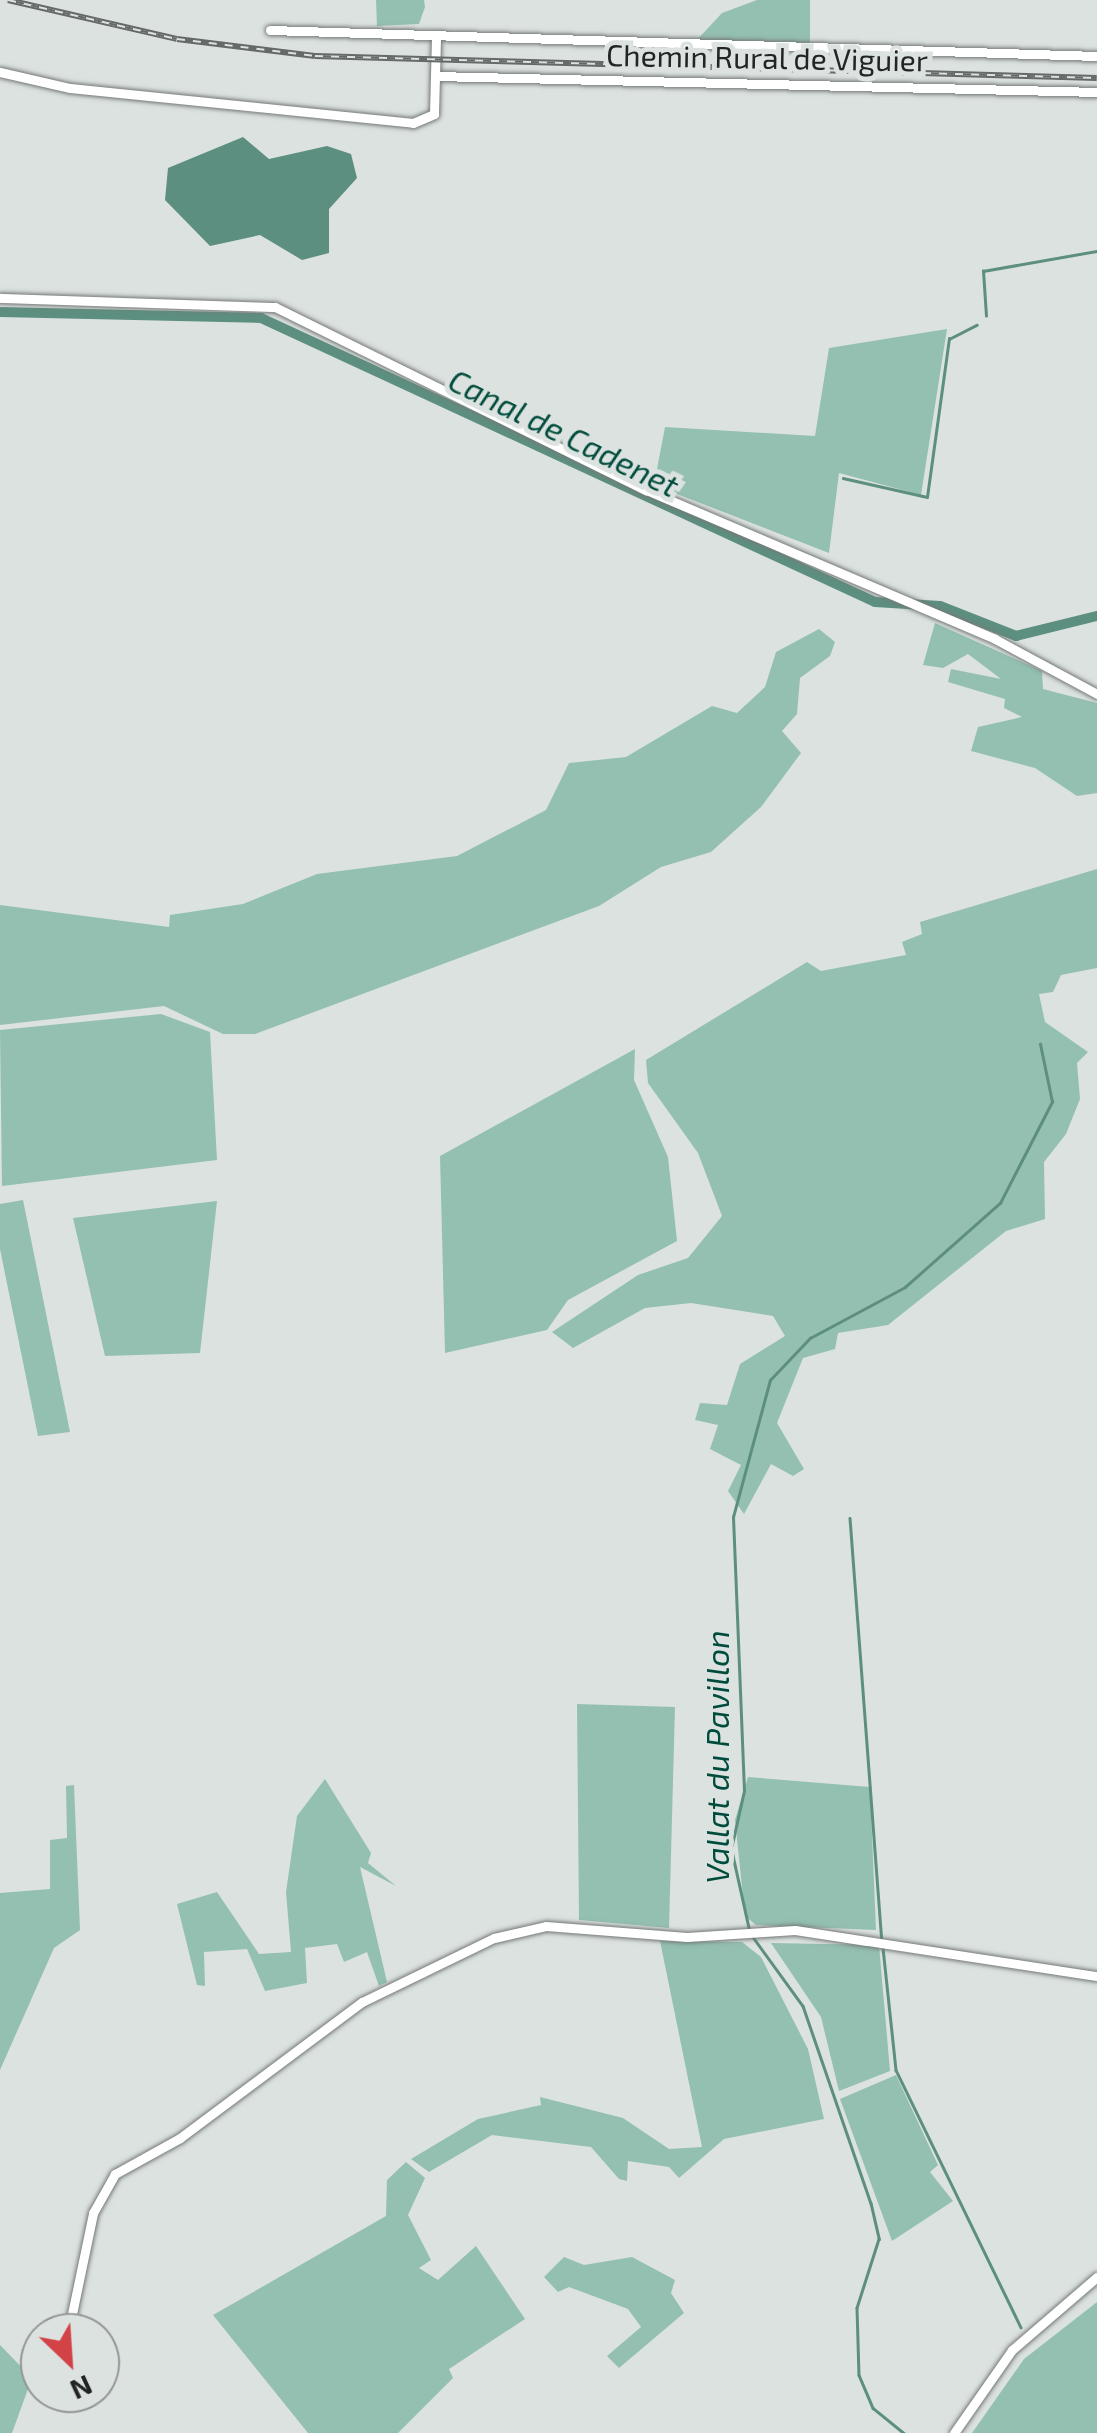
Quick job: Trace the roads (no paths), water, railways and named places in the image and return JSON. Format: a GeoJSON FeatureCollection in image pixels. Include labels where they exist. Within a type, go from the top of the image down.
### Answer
{"type":"FeatureCollection","features":[{"type":"Feature","properties":{"kind":"street"},"geometry":{"type":"LineString","coordinates":[[270,30],[1097,56]]}},
{"type":"Feature","properties":{"kind":"street"},"geometry":{"type":"LineString","coordinates":[[0,72],[70,88],[413,122],[434,114],[436,38]]}},
{"type":"Feature","properties":{"kind":"street","name":"Chemin Rural de Viguier"},"geometry":{"type":"LineString","coordinates":[[435,76],[1097,92]]}},
{"type":"Feature","properties":{"kind":"street"},"geometry":{"type":"LineString","coordinates":[[0,298],[275,306],[593,466],[920,609],[1097,694]]}},
{"type":"Feature","properties":{"kind":"street"},"geometry":{"type":"LineString","coordinates":[[73,2313],[104,2184],[362,2002],[524,1930],[756,1929],[874,1935],[1097,1976]]}},
{"type":"Feature","properties":{"kind":"street"},"geometry":{"type":"LineString","coordinates":[[954,2433],[1012,2350],[1097,2277]]}},
{"type":"Feature","properties":{"kind":"waterway"},"geometry":{"type":"LineString","coordinates":[[986,316],[983,271],[1097,251]]}},
{"type":"Feature","properties":{"kind":"waterway","name":"Canal de Cadenet"},"geometry":{"type":"LineString","coordinates":[[0,312],[261,318],[875,602],[940,606],[1016,636],[1097,616]]}},
{"type":"Feature","properties":{"kind":"waterway"},"geometry":{"type":"LineString","coordinates":[[843,478],[927,497],[949,339],[977,325]]}},
{"type":"Feature","properties":{"kind":"waterway","name":"Vallat du Pavillon"},"geometry":{"type":"LineString","coordinates":[[749,1930],[731,1849],[744,1791],[733,1517],[770,1380],[810,1338],[905,1287],[1000,1203],[1052,1102],[1040,1044]]}},
{"type":"Feature","properties":{"kind":"waterway"},"geometry":{"type":"LineString","coordinates":[[850,1518],[882,1940]]}},
{"type":"Feature","properties":{"kind":"waterway","name":"Vallat du Pavillon"},"geometry":{"type":"LineString","coordinates":[[753,1937],[803,2006],[871,2203],[879,2239],[857,2308],[859,2375],[873,2408],[904,2433]]}},
{"type":"Feature","properties":{"kind":"waterway"},"geometry":{"type":"LineString","coordinates":[[883,1948],[896,2070],[1021,2327]]}},
{"type":"Feature","properties":{"kind":"railway"},"geometry":{"type":"LineString","coordinates":[[8,0],[177,39],[315,56],[1097,78]]}}]}
